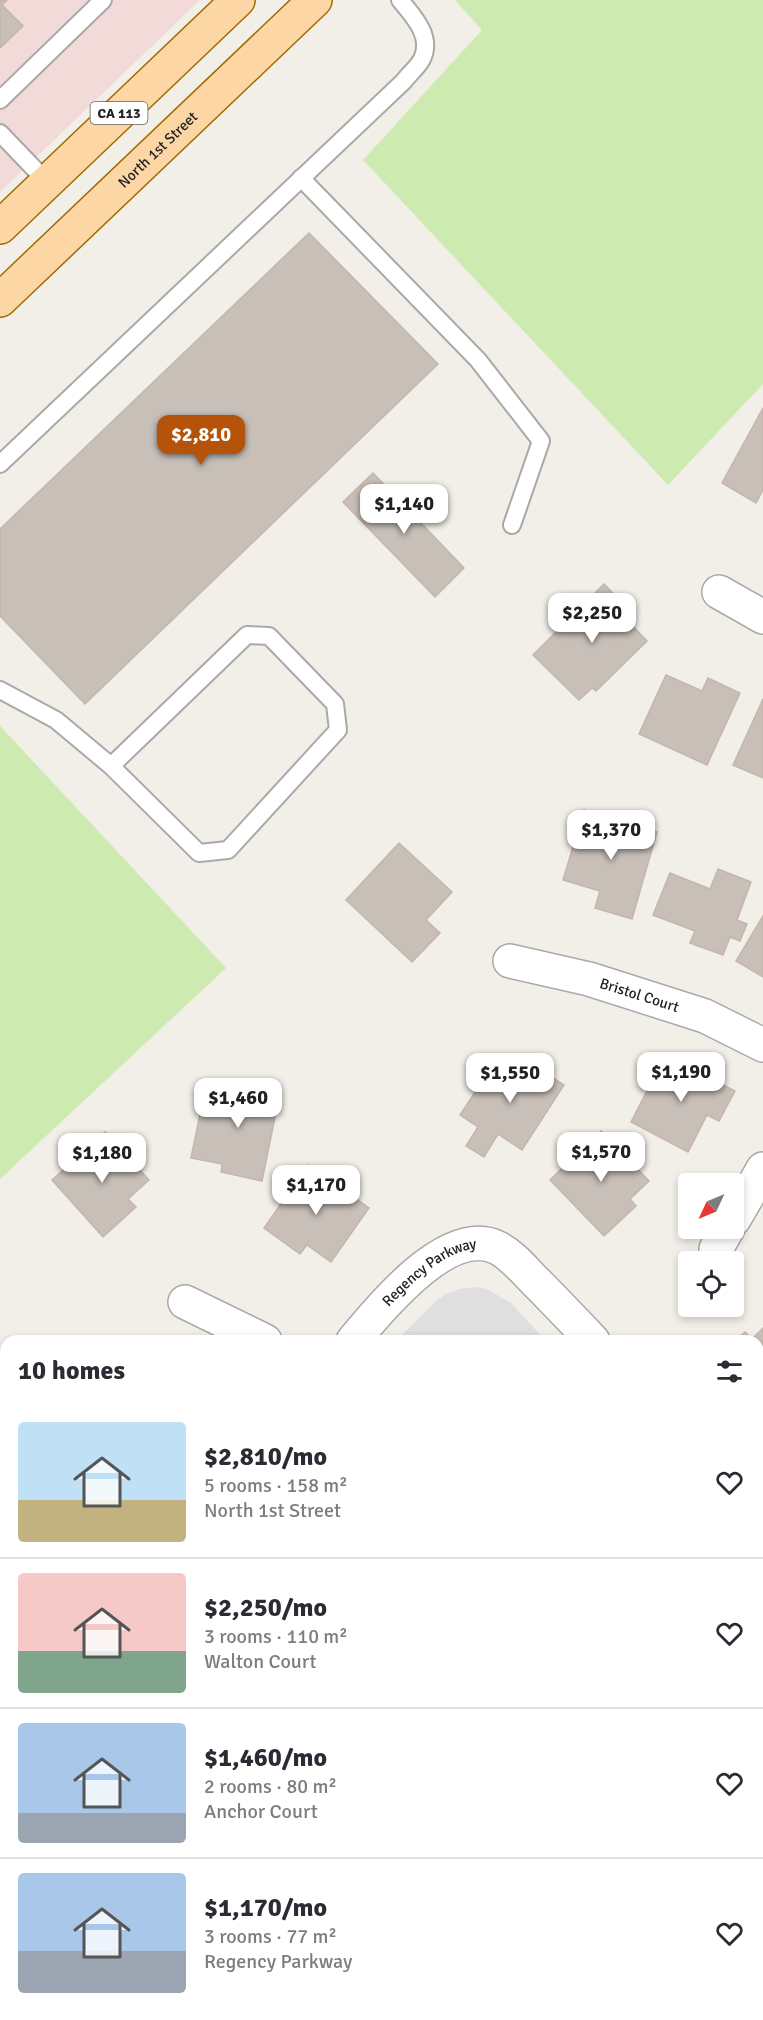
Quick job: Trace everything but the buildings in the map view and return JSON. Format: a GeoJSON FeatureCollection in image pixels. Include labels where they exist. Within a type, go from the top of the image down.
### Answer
{"type":"FeatureCollection","features":[{"type":"Feature","properties":{"kind":"main road","name":"CA 113"},"geometry":{"type":"LineString","coordinates":[[0,227],[238,0]]}},
{"type":"Feature","properties":{"kind":"main road","name":"North 1st Street"},"geometry":{"type":"LineString","coordinates":[[0,300],[315,0]]}},
{"type":"Feature","properties":{"kind":"street"},"geometry":{"type":"LineString","coordinates":[[719,592],[763,617]]}},
{"type":"Feature","properties":{"kind":"street","name":"Bristol Court"},"geometry":{"type":"LineString","coordinates":[[510,961],[589,979],[705,1016],[763,1045]]}},
{"type":"Feature","properties":{"kind":"street"},"geometry":{"type":"LineString","coordinates":[[744,1202],[763,1169]]}},
{"type":"Feature","properties":{"kind":"street","name":"Regency Parkway"},"geometry":{"type":"LineString","coordinates":[[358,1335],[420,1271],[454,1248],[479,1243],[497,1247],[514,1259],[587,1335]]}},
{"type":"Feature","properties":{"kind":"street"},"geometry":{"type":"LineString","coordinates":[[185,1302],[253,1335]]}},
{"type":"Feature","properties":{"kind":"lane"},"geometry":{"type":"LineString","coordinates":[[0,100],[103,0]]}},
{"type":"Feature","properties":{"kind":"lane"},"geometry":{"type":"LineString","coordinates":[[0,464],[404,81],[423,58],[425,37],[414,16],[400,0]]}},
{"type":"Feature","properties":{"kind":"lane"},"geometry":{"type":"LineString","coordinates":[[0,134],[47,182]]}},
{"type":"Feature","properties":{"kind":"lane"},"geometry":{"type":"LineString","coordinates":[[301,178],[478,360],[542,441],[512,525]]}},
{"type":"Feature","properties":{"kind":"lane"},"geometry":{"type":"LineString","coordinates":[[0,690],[56,720],[111,766],[199,853],[228,850],[338,730],[335,704],[269,636],[247,635],[111,766]]}},
{"type":"Feature","properties":{"kind":"shaded area"},"geometry":{"type":"Polygon","coordinates":[[[0,0],[200,0],[0,192],[0,0]]]}},
{"type":"Feature","properties":{"kind":"shaded area"},"geometry":{"type":"Polygon","coordinates":[[[477,1287],[489,1290],[511,1303],[540,1335],[402,1335],[435,1302],[459,1289],[477,1287]]]}},
{"type":"Feature","properties":{"kind":"green space"},"geometry":{"type":"Polygon","coordinates":[[[455,0],[763,0],[763,384],[668,485],[363,160],[482,30],[455,0]]]}},
{"type":"Feature","properties":{"kind":"green space"},"geometry":{"type":"Polygon","coordinates":[[[0,726],[226,968],[0,1179],[0,726]]]}}]}
